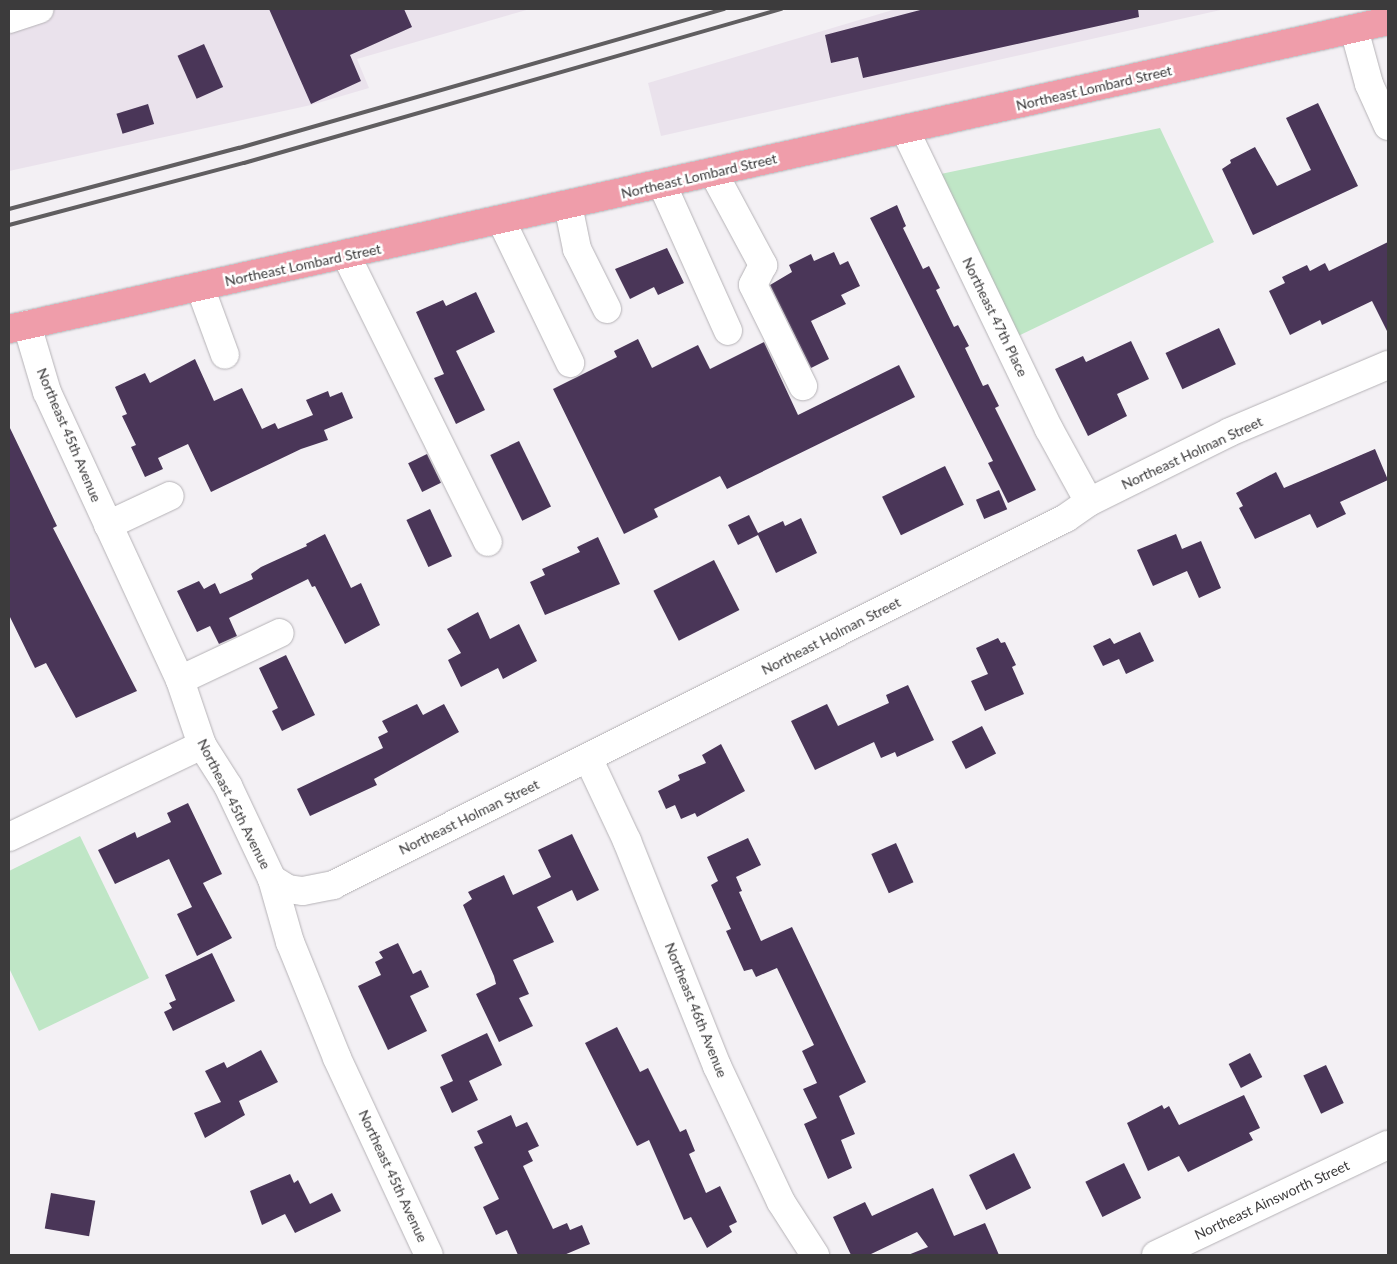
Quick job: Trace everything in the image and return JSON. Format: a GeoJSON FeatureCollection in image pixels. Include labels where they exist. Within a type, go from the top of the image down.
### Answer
{"type":"FeatureCollection","features":[{"type":"Feature","properties":{"kind":"main road","name":"Northeast Lombard Street"},"geometry":{"type":"LineString","coordinates":[[18,327],[1388,21]]}},
{"type":"Feature","properties":{"kind":"street"},"geometry":{"type":"LineString","coordinates":[[9,19],[38,9]]}},
{"type":"Feature","properties":{"kind":"street"},"geometry":{"type":"LineString","coordinates":[[1354,29],[1369,84],[1388,126]]}},
{"type":"Feature","properties":{"kind":"street","name":"Northeast 47th Place"},"geometry":{"type":"LineString","coordinates":[[905,130],[1049,429],[1089,502]]}},
{"type":"Feature","properties":{"kind":"street"},"geometry":{"type":"LineString","coordinates":[[713,172],[762,265],[753,285],[802,386]]}},
{"type":"Feature","properties":{"kind":"street"},"geometry":{"type":"LineString","coordinates":[[662,184],[728,331]]}},
{"type":"Feature","properties":{"kind":"street"},"geometry":{"type":"LineString","coordinates":[[568,205],[578,249],[607,309]]}},
{"type":"Feature","properties":{"kind":"street"},"geometry":{"type":"LineString","coordinates":[[501,220],[570,363]]}},
{"type":"Feature","properties":{"kind":"street"},"geometry":{"type":"LineString","coordinates":[[346,255],[488,542]]}},
{"type":"Feature","properties":{"kind":"street"},"geometry":{"type":"LineString","coordinates":[[200,287],[225,356]]}},
{"type":"Feature","properties":{"kind":"street","name":"Northeast 45th Avenue"},"geometry":{"type":"LineString","coordinates":[[18,327],[180,680],[202,745],[228,786],[272,879],[290,942],[337,1058],[430,1255]]}},
{"type":"Feature","properties":{"kind":"street","name":"Northeast Holman Street"},"geometry":{"type":"LineString","coordinates":[[272,879],[288,889],[303,891],[333,885],[1057,523],[1089,502],[1230,432],[1388,365]]}},
{"type":"Feature","properties":{"kind":"street"},"geometry":{"type":"LineString","coordinates":[[108,525],[170,496]]}},
{"type":"Feature","properties":{"kind":"street"},"geometry":{"type":"LineString","coordinates":[[180,680],[280,632]]}},
{"type":"Feature","properties":{"kind":"street"},"geometry":{"type":"LineString","coordinates":[[9,837],[202,745]]}},
{"type":"Feature","properties":{"kind":"street","name":"Northeast 46th Avenue"},"geometry":{"type":"LineString","coordinates":[[588,758],[627,841],[717,1066],[781,1202],[815,1255]]}},
{"type":"Feature","properties":{"kind":"street","name":"Northeast Ainsworth Street"},"geometry":{"type":"LineString","coordinates":[[1156,1255],[1388,1145]]}},
{"type":"Feature","properties":{"kind":"shaded area"},"geometry":{"type":"Polygon","coordinates":[[[9,9],[530,9],[357,59],[369,88],[311,105],[9,171],[9,9]]]}},
{"type":"Feature","properties":{"kind":"shaded area"},"geometry":{"type":"Polygon","coordinates":[[[896,9],[1225,9],[661,136],[648,83],[896,9]]]}},
{"type":"Feature","properties":{"kind":"green space"},"geometry":{"type":"Polygon","coordinates":[[[1160,128],[1214,242],[1016,337],[936,175],[1160,128]]]}},
{"type":"Feature","properties":{"kind":"green space"},"geometry":{"type":"Polygon","coordinates":[[[80,836],[149,978],[39,1031],[9,968],[9,871],[80,836]]]}},
{"type":"Feature","properties":{"kind":"building"},"geometry":{"type":"Polygon","coordinates":[[[269,9],[404,9],[412,27],[350,55],[361,81],[311,104],[269,9]]]}},
{"type":"Feature","properties":{"kind":"building"},"geometry":{"type":"Polygon","coordinates":[[[924,9],[1138,9],[1139,17],[863,78],[858,57],[831,63],[825,35],[924,9]]]}},
{"type":"Feature","properties":{"kind":"building"},"geometry":{"type":"Polygon","coordinates":[[[204,44],[223,87],[197,99],[178,56],[204,44]]]}},
{"type":"Feature","properties":{"kind":"building"},"geometry":{"type":"Polygon","coordinates":[[[1318,103],[1358,186],[1253,235],[1222,169],[1231,163],[1230,160],[1255,147],[1277,186],[1311,170],[1286,118],[1318,103]]]}},
{"type":"Feature","properties":{"kind":"building"},"geometry":{"type":"Polygon","coordinates":[[[148,104],[154,124],[123,134],[116,114],[148,104]]]}},
{"type":"Feature","properties":{"kind":"building"},"geometry":{"type":"Polygon","coordinates":[[[897,205],[906,226],[903,228],[923,269],[929,266],[940,288],[936,290],[954,327],[958,325],[969,346],[965,348],[983,386],[988,384],[999,406],[995,408],[1036,490],[1008,503],[988,463],[993,461],[870,218],[897,205]]]}},
{"type":"Feature","properties":{"kind":"building"},"geometry":{"type":"Polygon","coordinates":[[[1388,242],[1388,333],[1372,301],[1322,325],[1320,320],[1290,335],[1269,291],[1285,283],[1282,277],[1307,265],[1310,271],[1325,263],[1329,271],[1388,242]]]}},
{"type":"Feature","properties":{"kind":"building"},"geometry":{"type":"Polygon","coordinates":[[[667,248],[684,283],[658,295],[654,287],[630,299],[615,269],[667,248]]]}},
{"type":"Feature","properties":{"kind":"building"},"geometry":{"type":"Polygon","coordinates":[[[834,252],[840,265],[848,261],[860,286],[841,295],[846,304],[811,321],[829,359],[811,368],[770,285],[792,272],[789,265],[811,254],[814,261],[834,252]]]}},
{"type":"Feature","properties":{"kind":"building"},"geometry":{"type":"Polygon","coordinates":[[[476,292],[495,332],[456,351],[485,410],[456,424],[434,378],[444,374],[416,312],[443,300],[446,306],[476,292]]]}},
{"type":"Feature","properties":{"kind":"building"},"geometry":{"type":"Polygon","coordinates":[[[1219,328],[1236,364],[1182,389],[1166,353],[1219,328]]]}},
{"type":"Feature","properties":{"kind":"building"},"geometry":{"type":"Polygon","coordinates":[[[638,339],[652,368],[698,345],[710,369],[764,342],[798,415],[899,365],[915,397],[727,489],[720,476],[654,509],[658,517],[624,534],[553,389],[617,357],[614,351],[638,339]]]}},
{"type":"Feature","properties":{"kind":"building"},"geometry":{"type":"Polygon","coordinates":[[[1131,341],[1149,379],[1117,394],[1127,416],[1088,436],[1055,369],[1083,356],[1086,362],[1131,341]]]}},
{"type":"Feature","properties":{"kind":"building"},"geometry":{"type":"Polygon","coordinates":[[[195,359],[214,401],[242,388],[262,429],[275,423],[278,429],[313,415],[306,400],[328,391],[330,397],[342,392],[353,418],[324,430],[328,440],[301,449],[211,492],[188,444],[158,458],[163,469],[145,477],[131,447],[136,445],[122,416],[127,414],[115,387],[145,373],[150,383],[195,359]]]}},
{"type":"Feature","properties":{"kind":"building"},"geometry":{"type":"Polygon","coordinates":[[[9,426],[57,526],[53,528],[137,691],[76,718],[46,663],[35,668],[9,615],[9,426]]]}},
{"type":"Feature","properties":{"kind":"building"},"geometry":{"type":"Polygon","coordinates":[[[519,441],[551,507],[522,521],[490,455],[519,441]]]}},
{"type":"Feature","properties":{"kind":"building"},"geometry":{"type":"Polygon","coordinates":[[[1375,449],[1388,480],[1340,502],[1346,514],[1317,528],[1310,514],[1255,539],[1239,508],[1243,506],[1236,493],[1276,472],[1284,488],[1375,449]]]}},
{"type":"Feature","properties":{"kind":"building"},"geometry":{"type":"Polygon","coordinates":[[[427,454],[441,483],[422,492],[408,463],[427,454]]]}},
{"type":"Feature","properties":{"kind":"building"},"geometry":{"type":"Polygon","coordinates":[[[945,466],[964,505],[901,535],[882,497],[945,466]]]}},
{"type":"Feature","properties":{"kind":"building"},"geometry":{"type":"Polygon","coordinates":[[[999,490],[1007,509],[984,519],[976,500],[999,490]]]}},
{"type":"Feature","properties":{"kind":"building"},"geometry":{"type":"Polygon","coordinates":[[[430,509],[452,556],[428,567],[406,520],[430,509]]]}},
{"type":"Feature","properties":{"kind":"building"},"geometry":{"type":"Polygon","coordinates":[[[749,515],[758,533],[783,521],[785,526],[801,518],[817,553],[776,573],[758,535],[738,545],[728,525],[749,515]]]}},
{"type":"Feature","properties":{"kind":"building"},"geometry":{"type":"Polygon","coordinates":[[[325,534],[351,588],[361,583],[380,625],[345,644],[315,586],[312,587],[308,579],[229,618],[237,636],[219,644],[210,626],[197,632],[177,591],[199,581],[204,589],[215,583],[220,594],[253,579],[251,574],[261,567],[307,546],[306,544],[325,534]]]}},
{"type":"Feature","properties":{"kind":"building"},"geometry":{"type":"Polygon","coordinates":[[[1176,534],[1182,549],[1201,541],[1221,588],[1199,598],[1187,571],[1153,586],[1137,550],[1176,534]]]}},
{"type":"Feature","properties":{"kind":"building"},"geometry":{"type":"Polygon","coordinates":[[[598,537],[620,584],[545,615],[530,582],[545,575],[542,569],[580,552],[577,547],[598,537]]]}},
{"type":"Feature","properties":{"kind":"building"},"geometry":{"type":"Polygon","coordinates":[[[714,560],[739,610],[679,641],[653,591],[714,560]]]}},
{"type":"Feature","properties":{"kind":"building"},"geometry":{"type":"Polygon","coordinates":[[[478,612],[490,639],[519,624],[537,661],[503,679],[498,668],[461,687],[448,660],[461,653],[447,629],[478,612]]]}},
{"type":"Feature","properties":{"kind":"building"},"geometry":{"type":"Polygon","coordinates":[[[1140,632],[1154,661],[1126,674],[1119,659],[1103,666],[1093,646],[1110,638],[1114,644],[1140,632]]]}},
{"type":"Feature","properties":{"kind":"building"},"geometry":{"type":"Polygon","coordinates":[[[998,638],[1001,643],[1005,642],[1016,665],[1012,667],[1024,694],[985,711],[971,681],[988,674],[976,648],[998,638]]]}},
{"type":"Feature","properties":{"kind":"building"},"geometry":{"type":"Polygon","coordinates":[[[286,655],[315,715],[282,731],[272,711],[278,708],[259,668],[286,655]]]}},
{"type":"Feature","properties":{"kind":"building"},"geometry":{"type":"Polygon","coordinates":[[[908,685],[934,740],[897,757],[895,752],[881,758],[874,742],[815,770],[791,721],[827,704],[838,726],[889,703],[886,695],[908,685]]]}},
{"type":"Feature","properties":{"kind":"building"},"geometry":{"type":"Polygon","coordinates":[[[417,704],[423,715],[444,704],[459,732],[374,779],[377,785],[310,816],[297,789],[383,748],[378,737],[388,732],[382,721],[417,704]]]}},
{"type":"Feature","properties":{"kind":"building"},"geometry":{"type":"Polygon","coordinates":[[[982,726],[996,754],[966,769],[952,741],[982,726]]]}},
{"type":"Feature","properties":{"kind":"building"},"geometry":{"type":"Polygon","coordinates":[[[721,744],[745,791],[697,817],[695,813],[681,819],[675,805],[666,809],[658,791],[680,780],[678,775],[706,763],[702,755],[721,744]]]}},
{"type":"Feature","properties":{"kind":"building"},"geometry":{"type":"Polygon","coordinates":[[[188,803],[222,874],[203,883],[232,938],[197,956],[177,914],[192,907],[169,859],[115,884],[98,850],[135,832],[137,838],[171,822],[167,813],[188,803]]]}},
{"type":"Feature","properties":{"kind":"building"},"geometry":{"type":"Polygon","coordinates":[[[572,834],[599,890],[577,901],[572,890],[537,907],[554,942],[513,960],[529,994],[519,998],[533,1026],[499,1042],[476,994],[496,984],[494,976],[463,905],[472,899],[468,892],[504,875],[513,895],[551,877],[538,850],[572,834]]]}},
{"type":"Feature","properties":{"kind":"building"},"geometry":{"type":"Polygon","coordinates":[[[748,838],[761,865],[736,877],[742,891],[739,892],[761,941],[792,927],[866,1082],[839,1096],[855,1134],[841,1140],[852,1168],[828,1179],[804,1124],[817,1118],[803,1089],[817,1083],[802,1051],[814,1045],[777,968],[756,977],[752,969],[744,971],[726,931],[731,929],[711,885],[718,881],[707,857],[748,838]]]}},
{"type":"Feature","properties":{"kind":"building"},"geometry":{"type":"Polygon","coordinates":[[[896,843],[913,882],[889,893],[871,854],[896,843]]]}},
{"type":"Feature","properties":{"kind":"building"},"geometry":{"type":"Polygon","coordinates":[[[398,943],[413,974],[421,970],[429,987],[410,996],[427,1031],[388,1050],[358,986],[381,975],[375,962],[383,958],[379,952],[398,943]]]}},
{"type":"Feature","properties":{"kind":"building"},"geometry":{"type":"Polygon","coordinates":[[[212,953],[235,1001],[173,1031],[164,1012],[172,1008],[169,1003],[176,1000],[165,975],[212,953]]]}},
{"type":"Feature","properties":{"kind":"building"},"geometry":{"type":"Polygon","coordinates":[[[617,1027],[640,1072],[648,1068],[680,1132],[686,1129],[695,1151],[689,1154],[706,1193],[720,1186],[737,1222],[729,1226],[732,1232],[707,1248],[691,1217],[684,1220],[649,1140],[637,1146],[585,1043],[617,1027]]]}},
{"type":"Feature","properties":{"kind":"building"},"geometry":{"type":"Polygon","coordinates":[[[487,1033],[502,1065],[469,1081],[478,1100],[452,1113],[440,1087],[453,1081],[441,1055],[487,1033]]]}},
{"type":"Feature","properties":{"kind":"building"},"geometry":{"type":"Polygon","coordinates":[[[261,1050],[278,1082],[239,1101],[245,1115],[205,1138],[194,1113],[221,1102],[205,1071],[224,1062],[227,1068],[261,1050]]]}},
{"type":"Feature","properties":{"kind":"building"},"geometry":{"type":"Polygon","coordinates":[[[1250,1053],[1262,1077],[1241,1088],[1229,1064],[1250,1053]]]}},
{"type":"Feature","properties":{"kind":"building"},"geometry":{"type":"Polygon","coordinates":[[[1326,1065],[1344,1103],[1321,1114],[1303,1076],[1326,1065]]]}},
{"type":"Feature","properties":{"kind":"building"},"geometry":{"type":"Polygon","coordinates":[[[1244,1095],[1260,1128],[1249,1133],[1253,1140],[1188,1172],[1179,1156],[1148,1171],[1127,1123],[1162,1105],[1164,1109],[1169,1106],[1179,1125],[1244,1095]]]}},
{"type":"Feature","properties":{"kind":"building"},"geometry":{"type":"Polygon","coordinates":[[[511,1115],[516,1127],[527,1122],[539,1146],[528,1151],[533,1161],[523,1166],[553,1229],[567,1223],[570,1230],[582,1225],[590,1244],[564,1255],[518,1255],[507,1230],[496,1235],[483,1207],[499,1199],[474,1147],[483,1143],[477,1131],[511,1115]]]}},
{"type":"Feature","properties":{"kind":"building"},"geometry":{"type":"Polygon","coordinates":[[[1014,1153],[1031,1188],[986,1210],[969,1175],[1014,1153]]]}},
{"type":"Feature","properties":{"kind":"building"},"geometry":{"type":"Polygon","coordinates":[[[1124,1163],[1141,1198],[1102,1217],[1085,1182],[1124,1163]]]}},
{"type":"Feature","properties":{"kind":"building"},"geometry":{"type":"Polygon","coordinates":[[[290,1174],[294,1183],[298,1180],[310,1204],[332,1193],[341,1211],[295,1233],[285,1214],[262,1225],[250,1191],[290,1174]]]}},
{"type":"Feature","properties":{"kind":"building"},"geometry":{"type":"Polygon","coordinates":[[[933,1188],[954,1236],[985,1223],[999,1255],[908,1255],[928,1247],[917,1232],[869,1255],[851,1255],[833,1217],[865,1202],[872,1216],[933,1188]]]}},
{"type":"Feature","properties":{"kind":"building"},"geometry":{"type":"Polygon","coordinates":[[[51,1193],[95,1201],[89,1236],[45,1228],[51,1193]]]}},
{"type":"Feature","properties":{"kind":"railway"},"geometry":{"type":"LineString","coordinates":[[9,209],[239,148],[724,9]]}},
{"type":"Feature","properties":{"kind":"railway"},"geometry":{"type":"LineString","coordinates":[[9,225],[244,163],[781,9]]}}]}
